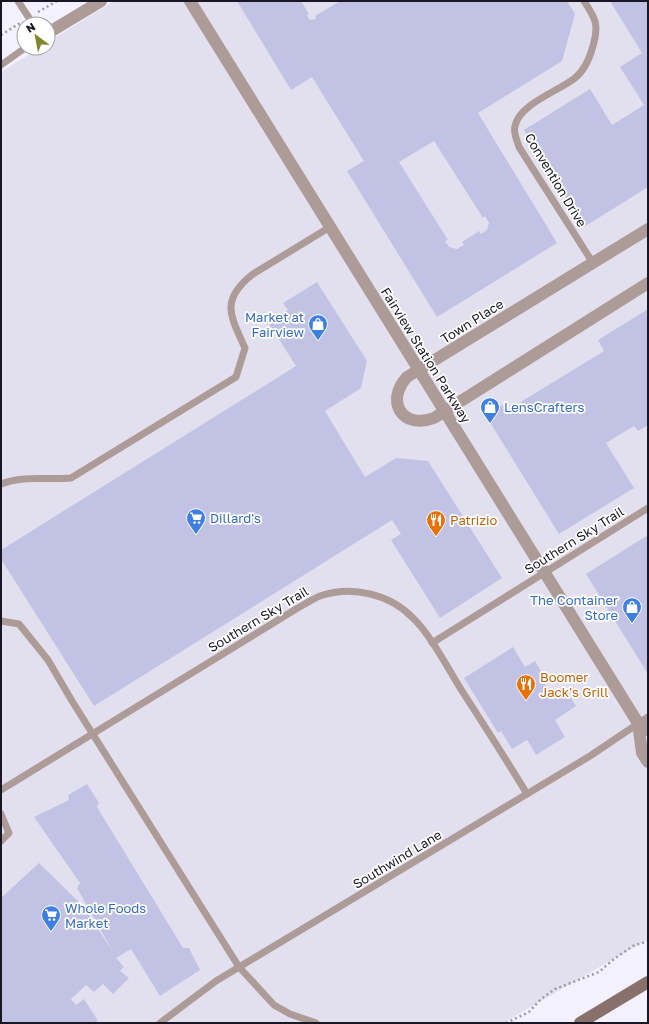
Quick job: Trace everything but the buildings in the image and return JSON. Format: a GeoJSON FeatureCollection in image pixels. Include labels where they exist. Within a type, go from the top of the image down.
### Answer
{"type":"FeatureCollection","features":[{"type":"Feature","properties":{"kind":"main road"},"geometry":{"type":"LineString","coordinates":[[580,1023],[648,982]]}},
{"type":"Feature","properties":{"kind":"street"},"geometry":{"type":"LineString","coordinates":[[56,29],[101,1]]}},
{"type":"Feature","properties":{"kind":"street","name":"Fairview Station Parkway"},"geometry":{"type":"LineString","coordinates":[[190,1],[544,573],[643,720],[648,730]]}},
{"type":"Feature","properties":{"kind":"street","name":"Town Place"},"geometry":{"type":"LineString","coordinates":[[648,229],[407,377],[400,385],[396,395],[398,406],[404,415],[413,421],[423,422],[434,418],[648,283]]}},
{"type":"Feature","properties":{"kind":"street","name":"Fairview Station Parkway"},"geometry":{"type":"LineString","coordinates":[[643,720],[642,753],[648,762]]}},
{"type":"Feature","properties":{"kind":"lane"},"geometry":{"type":"LineString","coordinates":[[18,1],[28,16]]}},
{"type":"Feature","properties":{"kind":"lane","name":"Convention Drive"},"geometry":{"type":"LineString","coordinates":[[584,1],[596,20],[595,38],[590,58],[576,77],[527,108],[519,117],[514,126],[515,136],[519,147],[593,263]]}},
{"type":"Feature","properties":{"kind":"lane"},"geometry":{"type":"LineString","coordinates":[[1,65],[16,54]]}},
{"type":"Feature","properties":{"kind":"lane"},"geometry":{"type":"LineString","coordinates":[[1,484],[14,479],[47,480],[71,478],[236,377],[245,348],[230,312],[233,294],[242,282],[253,274],[330,227]]}},
{"type":"Feature","properties":{"kind":"lane","name":"Southern Sky Trail"},"geometry":{"type":"LineString","coordinates":[[1,790],[320,596],[340,592],[357,592],[374,595],[393,602],[414,618],[432,643],[648,508]]}},
{"type":"Feature","properties":{"kind":"lane"},"geometry":{"type":"LineString","coordinates":[[1,621],[19,624],[48,660],[239,967],[274,1005],[290,1014],[316,1023]]}},
{"type":"Feature","properties":{"kind":"lane"},"geometry":{"type":"LineString","coordinates":[[432,643],[527,794]]}},
{"type":"Feature","properties":{"kind":"lane","name":"Southwind Lane"},"geometry":{"type":"LineString","coordinates":[[160,1023],[201,992],[239,967],[590,756],[643,720]]}},
{"type":"Feature","properties":{"kind":"lane"},"geometry":{"type":"LineString","coordinates":[[1,814],[9,833],[1,841]]}},
{"type":"Feature","properties":{"kind":"path"},"geometry":{"type":"LineString","coordinates":[[506,1023],[529,1012],[555,989],[599,972],[614,959],[633,946],[648,941]]}},
{"type":"Feature","properties":{"kind":"shaded area"},"geometry":{"type":"Polygon","coordinates":[[[114,1],[648,1],[648,939],[503,1023],[1,1023],[1,72],[26,56],[56,56],[56,37],[114,1]]]}},
{"type":"Feature","properties":{"kind":"place","name":"Market at Fairview"},"geometry":{"type":"Point","coordinates":[318,341]}},
{"type":"Feature","properties":{"kind":"place","name":"LensCrafters"},"geometry":{"type":"Point","coordinates":[490,424]}},
{"type":"Feature","properties":{"kind":"place","name":"Dillard's"},"geometry":{"type":"Point","coordinates":[196,535]}},
{"type":"Feature","properties":{"kind":"place","name":"Patrizio"},"geometry":{"type":"Point","coordinates":[436,537]}},
{"type":"Feature","properties":{"kind":"place","name":"The Container Store"},"geometry":{"type":"Point","coordinates":[632,624]}},
{"type":"Feature","properties":{"kind":"place","name":"Boomer Jack's Grill"},"geometry":{"type":"Point","coordinates":[526,701]}},
{"type":"Feature","properties":{"kind":"place","name":"Whole Foods Market"},"geometry":{"type":"Point","coordinates":[51,932]}}]}
